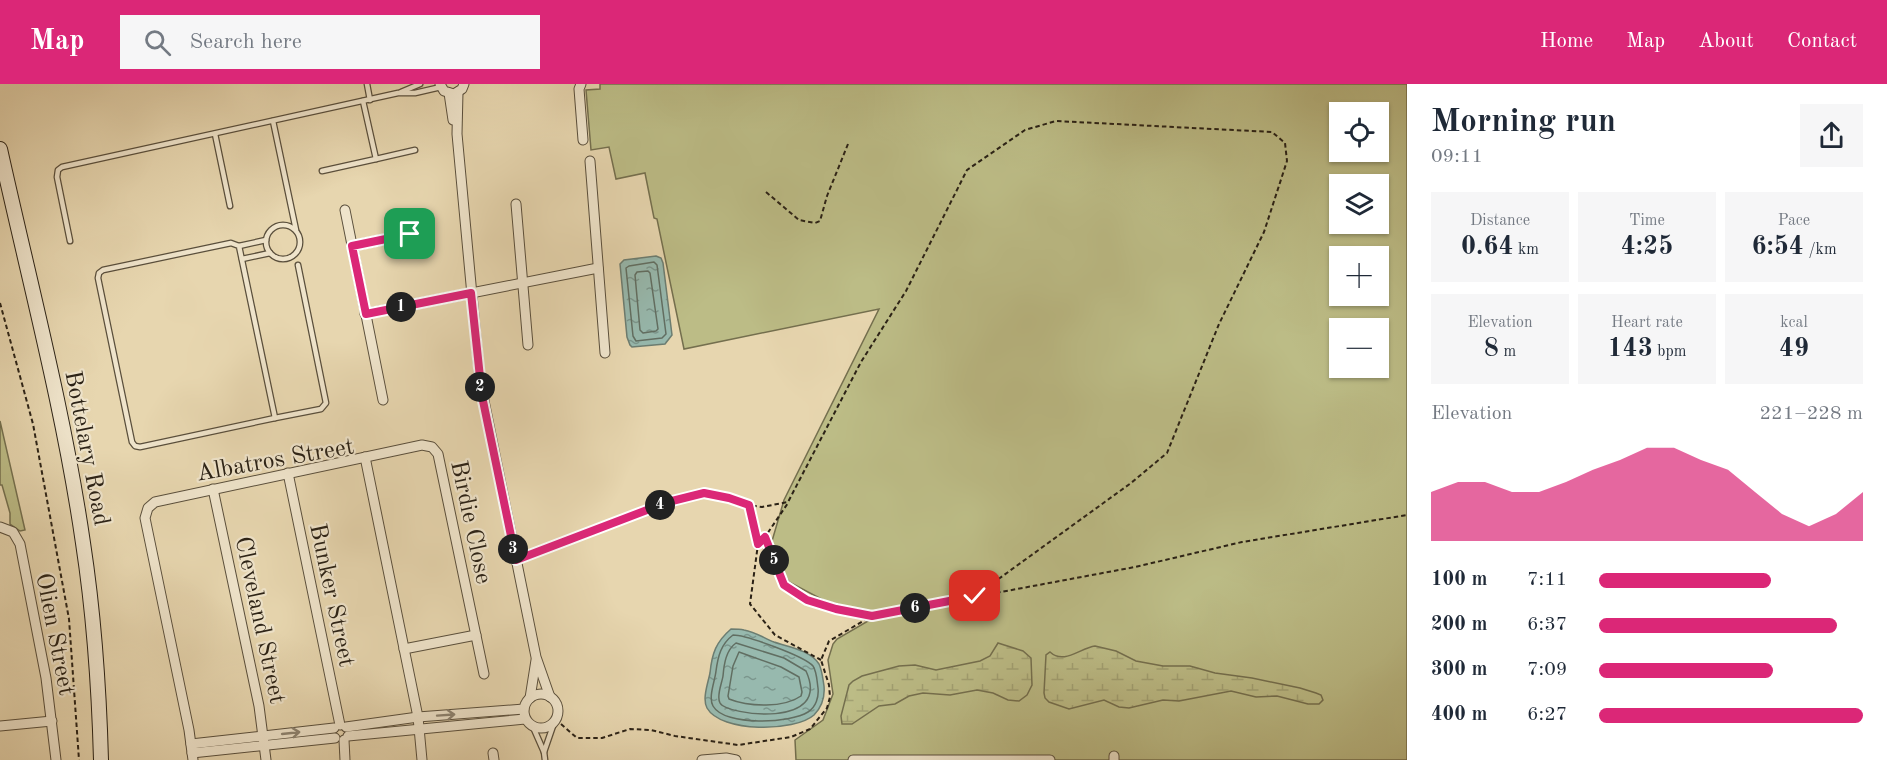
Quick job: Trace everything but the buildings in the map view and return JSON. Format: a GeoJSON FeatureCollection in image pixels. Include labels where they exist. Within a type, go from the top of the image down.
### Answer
{"type":"FeatureCollection","features":[{"type":"Feature","properties":{"kind":"main road","name":"Bottelary Road"},"geometry":{"type":"LineString","coordinates":[[0,149],[65,437],[76,497],[93,616],[101,760]]}},
{"type":"Feature","properties":{"kind":"street"},"geometry":{"type":"LineString","coordinates":[[581,84],[579,89],[583,140]]}},
{"type":"Feature","properties":{"kind":"street"},"geometry":{"type":"LineString","coordinates":[[450,88],[457,134],[482,396],[536,657],[550,697],[558,707],[555,722],[546,728],[533,727],[524,714]]}},
{"type":"Feature","properties":{"kind":"street"},"geometry":{"type":"LineString","coordinates":[[590,161],[604,353]]}},
{"type":"Feature","properties":{"kind":"street"},"geometry":{"type":"LineString","coordinates":[[516,204],[528,345]]}},
{"type":"Feature","properties":{"kind":"street"},"geometry":{"type":"LineString","coordinates":[[345,210],[383,400]]}},
{"type":"Feature","properties":{"kind":"street"},"geometry":{"type":"LineString","coordinates":[[352,246],[410,234]]}},
{"type":"Feature","properties":{"kind":"street"},"geometry":{"type":"LineString","coordinates":[[366,314],[598,268]]}},
{"type":"Feature","properties":{"kind":"street","name":"Birdie Close"},"geometry":{"type":"LineString","coordinates":[[365,457],[422,445],[436,450],[484,674]]}},
{"type":"Feature","properties":{"kind":"street","name":"Albatros Street"},"geometry":{"type":"LineString","coordinates":[[192,752],[145,513],[155,502],[365,457],[418,717],[422,760]]}},
{"type":"Feature","properties":{"kind":"street","name":"Bunker Street"},"geometry":{"type":"LineString","coordinates":[[288,473],[345,760]]}},
{"type":"Feature","properties":{"kind":"street","name":"Cleveland Street"},"geometry":{"type":"LineString","coordinates":[[213,489],[259,706],[266,760]]}},
{"type":"Feature","properties":{"kind":"street","name":"Olien Street"},"geometry":{"type":"LineString","coordinates":[[0,527],[9,529],[18,539],[46,678],[56,760]]}},
{"type":"Feature","properties":{"kind":"street"},"geometry":{"type":"LineString","coordinates":[[404,649],[476,635]]}},
{"type":"Feature","properties":{"kind":"street"},"geometry":{"type":"LineString","coordinates":[[524,714],[530,698],[536,657]]}},
{"type":"Feature","properties":{"kind":"street"},"geometry":{"type":"LineString","coordinates":[[530,698],[538,694],[550,697]]}},
{"type":"Feature","properties":{"kind":"street"},"geometry":{"type":"LineString","coordinates":[[341,732],[419,729],[524,714]]}},
{"type":"Feature","properties":{"kind":"street"},"geometry":{"type":"LineString","coordinates":[[192,752],[341,732],[418,717],[524,714]]}},
{"type":"Feature","properties":{"kind":"street"},"geometry":{"type":"LineString","coordinates":[[0,726],[52,721]]}},
{"type":"Feature","properties":{"kind":"street"},"geometry":{"type":"LineString","coordinates":[[702,760],[726,758],[736,760]]}},
{"type":"Feature","properties":{"kind":"street"},"geometry":{"type":"LineString","coordinates":[[853,760],[1050,760]]}},
{"type":"Feature","properties":{"kind":"lane"},"geometry":{"type":"LineString","coordinates":[[367,84],[370,100]]}},
{"type":"Feature","properties":{"kind":"lane"},"geometry":{"type":"LineString","coordinates":[[70,241],[57,177],[58,170],[62,167],[370,100],[398,93],[420,84]]}},
{"type":"Feature","properties":{"kind":"lane"},"geometry":{"type":"LineString","coordinates":[[398,93],[450,88]]}},
{"type":"Feature","properties":{"kind":"lane"},"geometry":{"type":"LineString","coordinates":[[363,101],[376,159]]}},
{"type":"Feature","properties":{"kind":"lane"},"geometry":{"type":"LineString","coordinates":[[242,259],[270,253],[282,259],[295,255],[300,242],[273,121]]}},
{"type":"Feature","properties":{"kind":"lane"},"geometry":{"type":"LineString","coordinates":[[215,134],[230,206]]}},
{"type":"Feature","properties":{"kind":"lane"},"geometry":{"type":"LineString","coordinates":[[322,171],[415,150]]}},
{"type":"Feature","properties":{"kind":"lane"},"geometry":{"type":"LineString","coordinates":[[291,209],[289,219],[274,228],[266,240],[239,246],[231,243],[103,270],[99,273],[98,278],[127,418],[135,446],[140,447],[321,409],[326,403],[298,265]]}},
{"type":"Feature","properties":{"kind":"lane"},"geometry":{"type":"LineString","coordinates":[[282,225],[296,230]]}},
{"type":"Feature","properties":{"kind":"lane"},"geometry":{"type":"LineString","coordinates":[[266,240],[270,253]]}},
{"type":"Feature","properties":{"kind":"lane"},"geometry":{"type":"LineString","coordinates":[[239,246],[275,418]]}},
{"type":"Feature","properties":{"kind":"lane"},"geometry":{"type":"LineString","coordinates":[[544,752],[555,722]]}},
{"type":"Feature","properties":{"kind":"lane"},"geometry":{"type":"LineString","coordinates":[[533,727],[545,760]]}},
{"type":"Feature","properties":{"kind":"path"},"geometry":{"type":"LineString","coordinates":[[758,544],[788,502],[861,362],[906,291],[968,170],[1025,130],[1056,121],[1272,132],[1285,143],[1287,161],[1264,232],[1219,324],[1167,453],[1131,483],[975,596]]}},
{"type":"Feature","properties":{"kind":"path"},"geometry":{"type":"LineString","coordinates":[[766,192],[799,220],[815,224],[820,221],[827,196],[848,144]]}},
{"type":"Feature","properties":{"kind":"path"},"geometry":{"type":"LineString","coordinates":[[0,303],[33,424],[69,619],[79,760]]}},
{"type":"Feature","properties":{"kind":"path"},"geometry":{"type":"LineString","coordinates":[[516,560],[668,502],[704,493],[762,507],[788,502]]}},
{"type":"Feature","properties":{"kind":"path"},"geometry":{"type":"LineString","coordinates":[[749,505],[758,544],[750,604],[775,635],[821,660]]}},
{"type":"Feature","properties":{"kind":"path"},"geometry":{"type":"LineString","coordinates":[[555,722],[577,738],[602,738],[630,729],[651,730],[675,736],[738,745],[791,737],[810,729],[827,708],[830,697],[829,685],[821,660],[829,642],[872,616],[1136,567],[1242,542],[1407,515]]}},
{"type":"Feature","properties":{"kind":"path"},"geometry":{"type":"LineString","coordinates":[[765,537],[784,585],[807,600],[836,609],[872,616]]}},
{"type":"Feature","properties":{"kind":"green space"},"geometry":{"type":"Polygon","coordinates":[[[600,84],[1407,84],[1407,760],[796,760],[795,740],[823,720],[833,694],[828,660],[833,644],[837,639],[868,621],[868,612],[825,601],[789,582],[776,561],[772,541],[784,500],[879,309],[684,349],[645,173],[616,179],[609,147],[591,150],[586,90],[600,89],[600,84]]]}},
{"type":"Feature","properties":{"kind":"green space"},"geometry":{"type":"Polygon","coordinates":[[[0,421],[25,530],[20,531],[10,524],[10,513],[2,485],[0,485],[0,421]]]}},
{"type":"Feature","properties":{"kind":"green space"},"geometry":{"type":"Polygon","coordinates":[[[998,643],[1023,651],[1031,658],[1032,685],[1027,695],[1019,701],[1008,700],[993,693],[977,690],[950,695],[923,693],[909,696],[895,704],[879,706],[852,724],[842,724],[841,716],[849,685],[862,676],[899,666],[915,665],[936,670],[980,661],[990,656],[998,643]]]}},
{"type":"Feature","properties":{"kind":"green space"},"geometry":{"type":"Polygon","coordinates":[[[1095,646],[1116,651],[1136,661],[1163,666],[1190,666],[1215,673],[1300,688],[1321,695],[1323,700],[1319,704],[1308,704],[1277,696],[1256,697],[1231,691],[1179,701],[1163,700],[1129,708],[1119,707],[1104,700],[1069,709],[1049,702],[1044,693],[1046,655],[1050,652],[1061,657],[1072,655],[1095,646]]]}},
{"type":"Feature","properties":{"kind":"water"},"geometry":{"type":"Polygon","coordinates":[[[656,256],[661,258],[663,263],[672,335],[665,344],[632,347],[627,337],[620,264],[624,260],[656,256]]]}},
{"type":"Feature","properties":{"kind":"water"},"geometry":{"type":"Polygon","coordinates":[[[731,629],[752,632],[804,652],[815,659],[821,669],[824,690],[821,705],[814,715],[805,721],[791,725],[742,726],[715,716],[707,708],[705,700],[712,660],[716,648],[731,629]]]}},
{"type":"Feature","properties":{"kind":"route"},"geometry":{"type":"LineString","coordinates":[[410,234],[352,246],[366,314],[471,293],[482,396],[516,560],[668,502],[704,493],[749,505],[758,544],[765,537],[784,585],[807,600],[836,609],[872,616],[975,596]]}}]}
